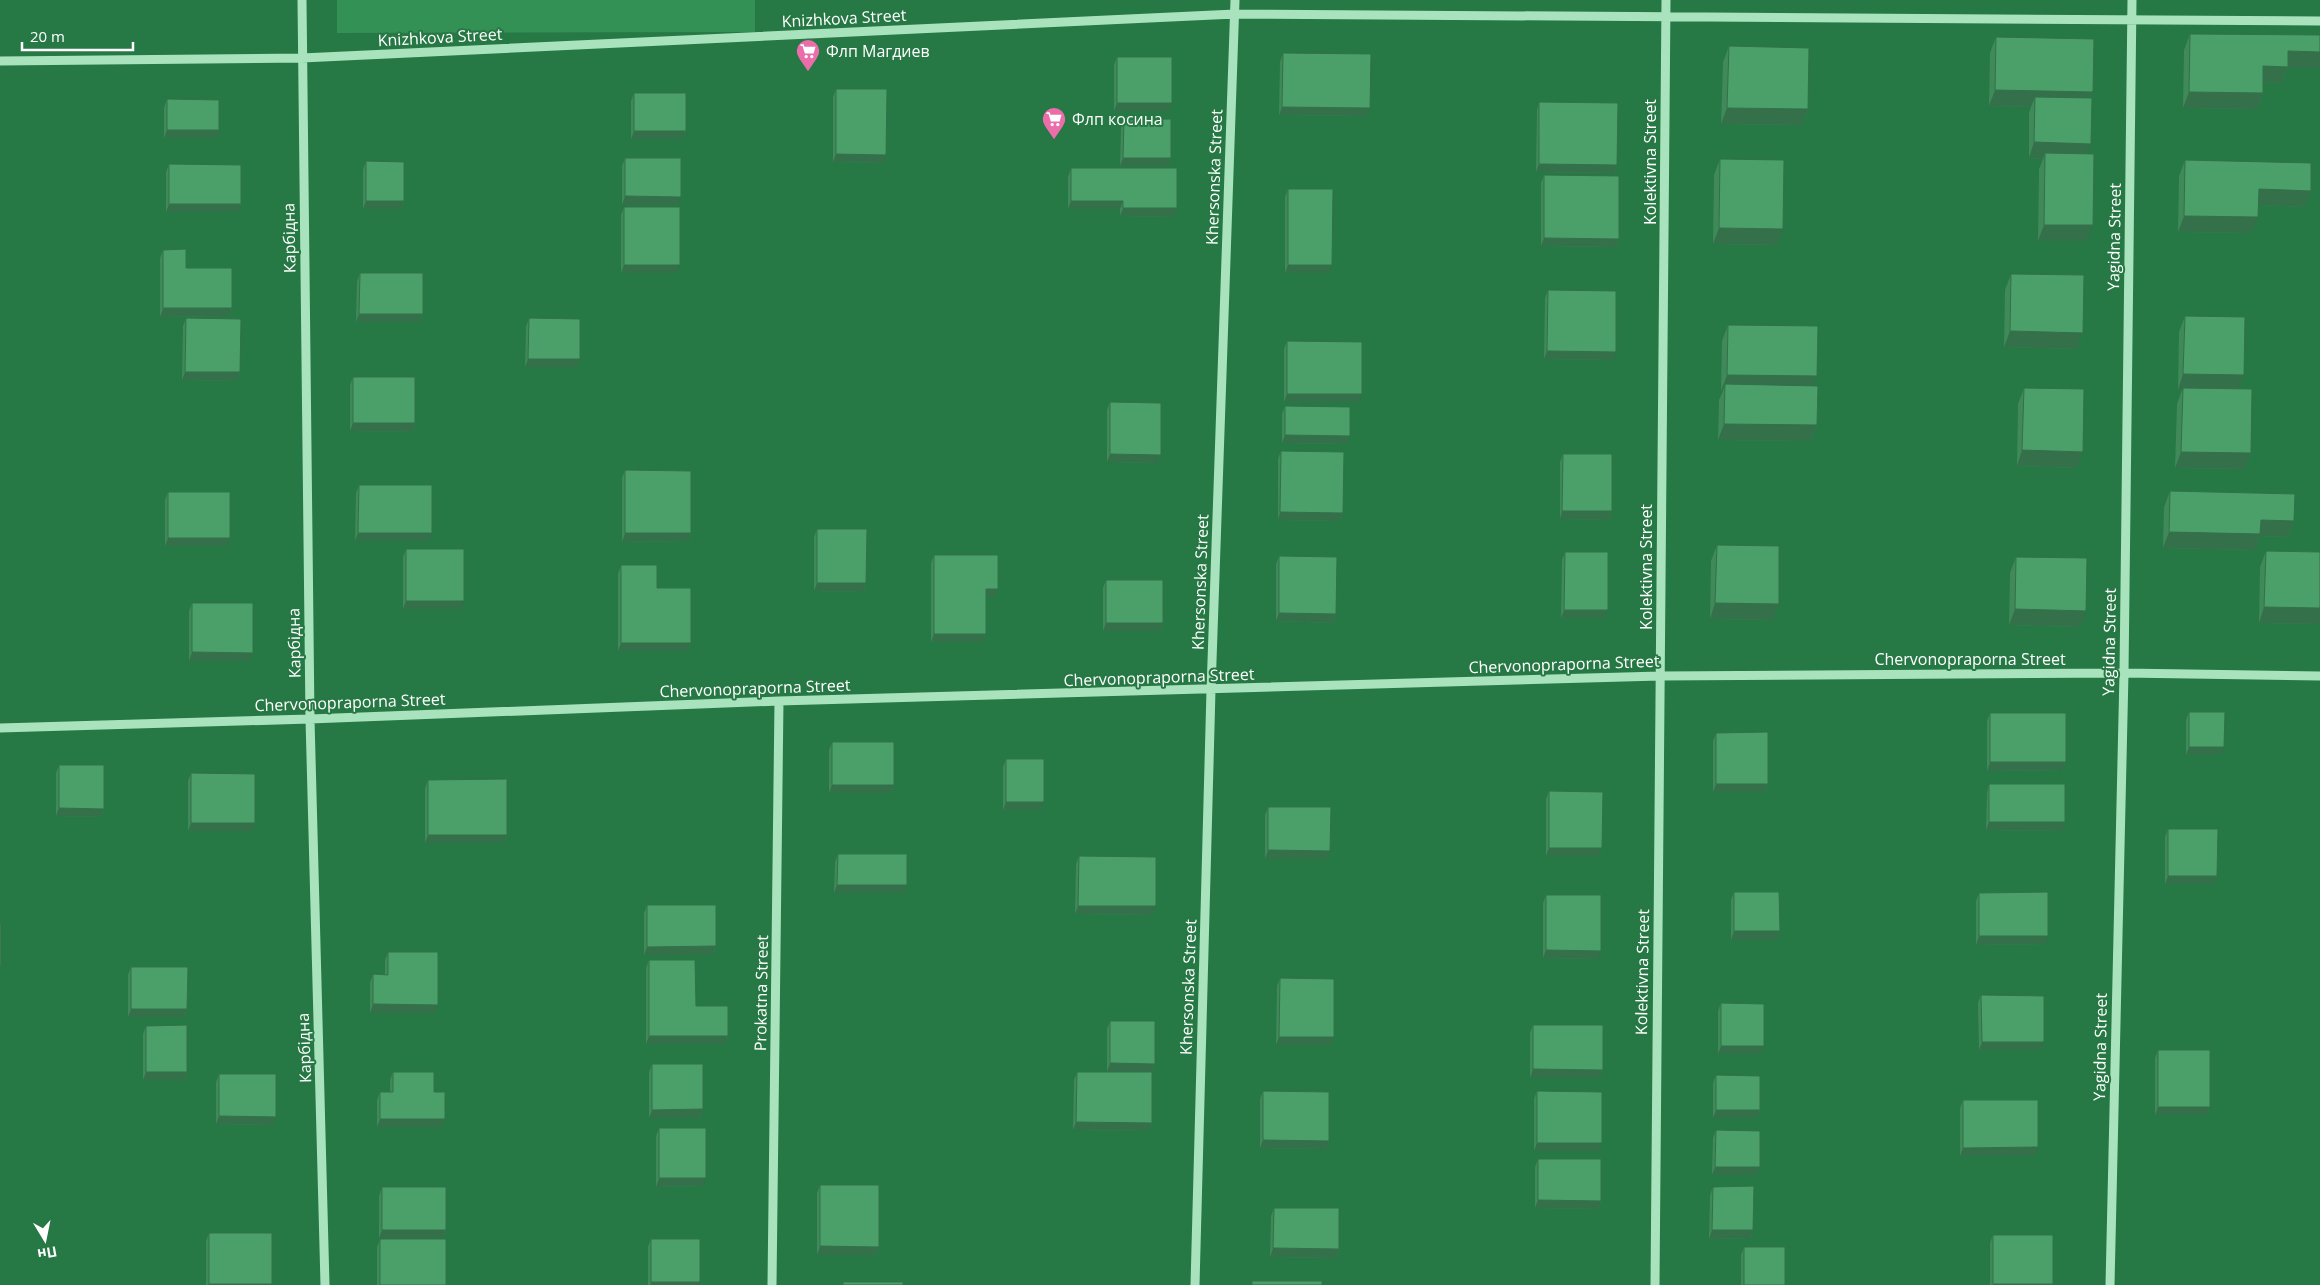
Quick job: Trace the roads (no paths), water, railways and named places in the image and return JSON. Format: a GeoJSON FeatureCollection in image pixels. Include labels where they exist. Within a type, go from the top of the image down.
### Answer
{"type":"FeatureCollection","features":[{"type":"Feature","properties":{"kind":"street","name":"Карбідна"},"geometry":{"type":"LineString","coordinates":[[302,0],[310,719],[326,1285]]}},
{"type":"Feature","properties":{"kind":"street","name":"Khersonska Street"},"geometry":{"type":"LineString","coordinates":[[1195,1285],[1211,690],[1235,0]]}},
{"type":"Feature","properties":{"kind":"street","name":"Kolektivna Street"},"geometry":{"type":"LineString","coordinates":[[1654,1285],[1666,0]]}},
{"type":"Feature","properties":{"kind":"street","name":"Yagidna Street"},"geometry":{"type":"LineString","coordinates":[[2110,1285],[2124,673],[2132,0]]}},
{"type":"Feature","properties":{"kind":"street","name":"Knizhkova Street"},"geometry":{"type":"LineString","coordinates":[[0,61],[302,58],[1235,14],[2320,21]]}},
{"type":"Feature","properties":{"kind":"street","name":"Chervonopraporna Street"},"geometry":{"type":"LineString","coordinates":[[0,728],[779,702],[1660,676],[2124,673],[2320,676]]}},
{"type":"Feature","properties":{"kind":"street","name":"Prokatna Street"},"geometry":{"type":"LineString","coordinates":[[772,1285],[779,702]]}},
{"type":"Feature","properties":{"kind":"place","name":"Флп Магдиев"},"geometry":{"type":"Point","coordinates":[808,72]}},
{"type":"Feature","properties":{"kind":"place","name":"Флп косина"},"geometry":{"type":"Point","coordinates":[1054,140]}}]}
